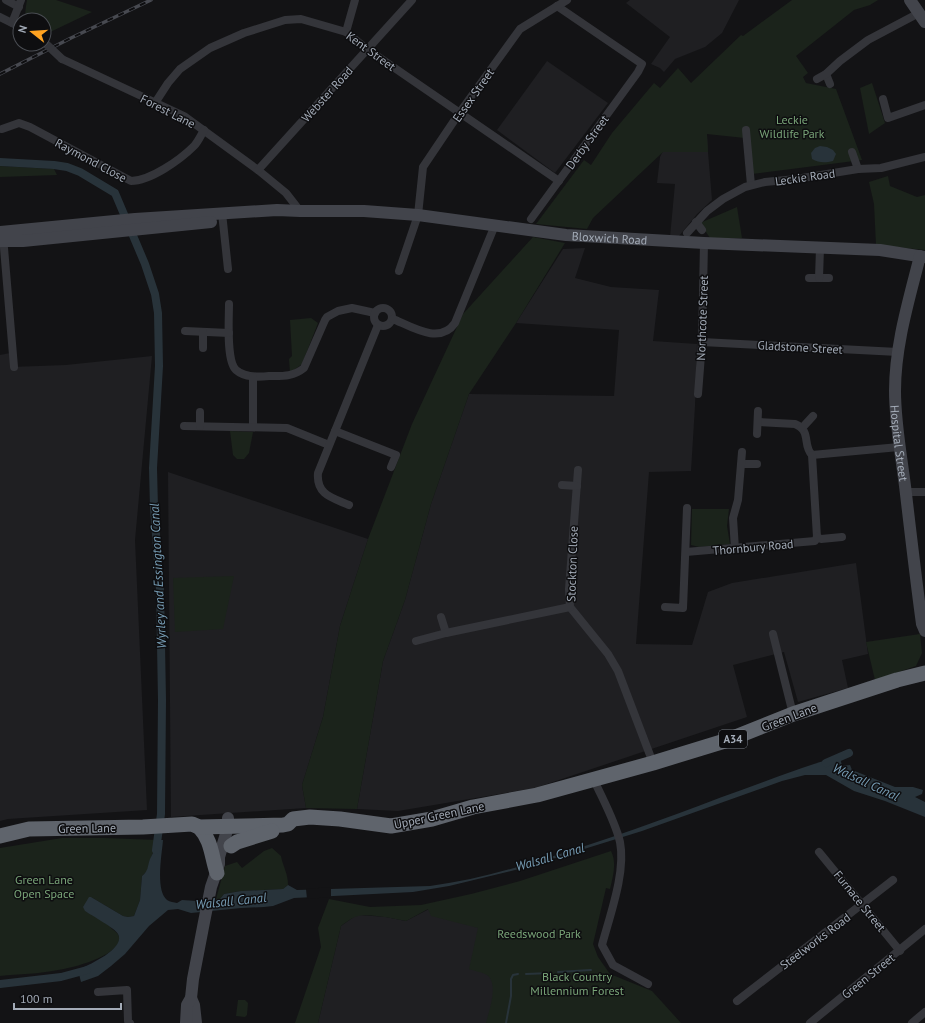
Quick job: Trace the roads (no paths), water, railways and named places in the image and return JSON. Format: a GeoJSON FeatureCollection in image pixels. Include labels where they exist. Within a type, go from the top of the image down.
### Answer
{"type":"FeatureCollection","features":[{"type":"Feature","properties":{"kind":"highway","name":"Green Lane"},"geometry":{"type":"LineString","coordinates":[[537,795],[653,764],[728,740],[793,714],[897,680],[925,673]]}},
{"type":"Feature","properties":{"kind":"highway","name":"Upper Green Lane"},"geometry":{"type":"LineString","coordinates":[[288,822],[310,817],[340,819],[392,826],[432,819],[473,807],[537,795]]}},
{"type":"Feature","properties":{"kind":"highway","name":"A34"},"geometry":{"type":"LineString","coordinates":[[196,826],[233,822],[288,822]]}},
{"type":"Feature","properties":{"kind":"highway"},"geometry":{"type":"LineString","coordinates":[[231,846],[237,842],[280,829],[288,822]]}},
{"type":"Feature","properties":{"kind":"highway","name":"Green Lane"},"geometry":{"type":"LineString","coordinates":[[0,836],[29,829],[196,826]]}},
{"type":"Feature","properties":{"kind":"highway"},"geometry":{"type":"LineString","coordinates":[[196,826],[203,831],[211,846],[213,862],[218,868]]}},
{"type":"Feature","properties":{"kind":"main road"},"geometry":{"type":"LineString","coordinates":[[910,0],[922,17]]}},
{"type":"Feature","properties":{"kind":"main road","name":"Bloxwich Road"},"geometry":{"type":"LineString","coordinates":[[1,237],[222,217],[277,210],[364,211],[418,215],[566,235],[704,243],[880,250],[922,256]]}},
{"type":"Feature","properties":{"kind":"main road","name":"Hospital Street"},"geometry":{"type":"LineString","coordinates":[[922,256],[908,304],[898,352],[895,391],[899,447],[906,492],[914,570],[922,624],[925,631]]}},
{"type":"Feature","properties":{"kind":"main road"},"geometry":{"type":"LineString","coordinates":[[218,868],[225,859],[231,846],[233,822]]}},
{"type":"Feature","properties":{"kind":"main road"},"geometry":{"type":"LineString","coordinates":[[186,1023],[187,1005],[191,998],[193,979],[211,891],[218,868],[219,857],[233,822]]}},
{"type":"Feature","properties":{"kind":"main road"},"geometry":{"type":"LineString","coordinates":[[191,998],[194,1005],[196,1023]]}},
{"type":"Feature","properties":{"kind":"street"},"geometry":{"type":"LineString","coordinates":[[6,0],[20,4]]}},
{"type":"Feature","properties":{"kind":"street"},"geometry":{"type":"LineString","coordinates":[[346,32],[355,0]]}},
{"type":"Feature","properties":{"kind":"street","name":"Webster Road"},"geometry":{"type":"LineString","coordinates":[[258,170],[412,0]]}},
{"type":"Feature","properties":{"kind":"street","name":"Essex Street"},"geometry":{"type":"LineString","coordinates":[[399,271],[418,215],[423,167],[460,112],[520,29],[567,0]]}},
{"type":"Feature","properties":{"kind":"street","name":"Derby Street"},"geometry":{"type":"LineString","coordinates":[[531,219],[638,72],[642,64],[557,6]]}},
{"type":"Feature","properties":{"kind":"street"},"geometry":{"type":"LineString","coordinates":[[0,17],[12,23]]}},
{"type":"Feature","properties":{"kind":"street"},"geometry":{"type":"LineString","coordinates":[[817,79],[826,74],[840,61],[868,40],[922,17]]}},
{"type":"Feature","properties":{"kind":"street","name":"Kent Street"},"geometry":{"type":"LineString","coordinates":[[155,103],[168,83],[180,69],[210,48],[244,33],[285,20],[301,19],[346,32],[367,49],[559,181]]}},
{"type":"Feature","properties":{"kind":"street","name":"Forest Lane"},"geometry":{"type":"LineString","coordinates":[[52,50],[62,59],[184,116],[258,170],[286,194],[300,211]]}},
{"type":"Feature","properties":{"kind":"street"},"geometry":{"type":"LineString","coordinates":[[826,74],[830,84]]}},
{"type":"Feature","properties":{"kind":"street"},"geometry":{"type":"LineString","coordinates":[[883,99],[888,118],[925,105]]}},
{"type":"Feature","properties":{"kind":"street","name":"Raymond Close"},"geometry":{"type":"LineString","coordinates":[[8,128],[20,123],[30,127],[131,181],[147,178],[173,162],[194,145],[204,130]]}},
{"type":"Feature","properties":{"kind":"street"},"geometry":{"type":"LineString","coordinates":[[746,130],[751,185]]}},
{"type":"Feature","properties":{"kind":"street"},"geometry":{"type":"LineString","coordinates":[[852,152],[858,169]]}},
{"type":"Feature","properties":{"kind":"street","name":"Leckie Road"},"geometry":{"type":"LineString","coordinates":[[687,233],[707,211],[723,199],[751,185],[858,169],[881,168],[925,157]]}},
{"type":"Feature","properties":{"kind":"street"},"geometry":{"type":"LineString","coordinates":[[222,217],[228,269]]}},
{"type":"Feature","properties":{"kind":"street"},"geometry":{"type":"LineString","coordinates":[[696,222],[702,230]]}},
{"type":"Feature","properties":{"kind":"street"},"geometry":{"type":"LineString","coordinates":[[393,319],[430,334],[440,334],[452,328],[495,225]]}},
{"type":"Feature","properties":{"kind":"street"},"geometry":{"type":"LineString","coordinates":[[1,237],[14,367]]}},
{"type":"Feature","properties":{"kind":"street","name":"Northcote Street"},"geometry":{"type":"LineString","coordinates":[[698,394],[702,342],[704,243]]}},
{"type":"Feature","properties":{"kind":"street"},"geometry":{"type":"LineString","coordinates":[[819,278],[820,248]]}},
{"type":"Feature","properties":{"kind":"street"},"geometry":{"type":"LineString","coordinates":[[809,278],[829,278]]}},
{"type":"Feature","properties":{"kind":"street"},"geometry":{"type":"LineString","coordinates":[[229,304],[230,362],[236,370],[242,374],[253,377],[290,376],[300,372],[304,368],[325,320],[327,317],[338,311],[352,308],[375,313]]}},
{"type":"Feature","properties":{"kind":"street"},"geometry":{"type":"LineString","coordinates":[[386,308],[390,310],[393,319],[392,322],[387,326],[378,325],[375,322],[375,313],[378,310],[386,308]]}},
{"type":"Feature","properties":{"kind":"street"},"geometry":{"type":"LineString","coordinates":[[349,505],[328,496],[322,491],[319,485],[318,473],[378,325]]}},
{"type":"Feature","properties":{"kind":"street"},"geometry":{"type":"LineString","coordinates":[[184,331],[229,333]]}},
{"type":"Feature","properties":{"kind":"street"},"geometry":{"type":"LineString","coordinates":[[203,348],[204,332]]}},
{"type":"Feature","properties":{"kind":"street","name":"Gladstone Street"},"geometry":{"type":"LineString","coordinates":[[702,342],[898,352]]}},
{"type":"Feature","properties":{"kind":"street"},"geometry":{"type":"LineString","coordinates":[[253,377],[253,428]]}},
{"type":"Feature","properties":{"kind":"street"},"geometry":{"type":"LineString","coordinates":[[757,434],[758,411]]}},
{"type":"Feature","properties":{"kind":"street"},"geometry":{"type":"LineString","coordinates":[[200,412],[200,426]]}},
{"type":"Feature","properties":{"kind":"street"},"geometry":{"type":"LineString","coordinates":[[802,428],[813,416]]}},
{"type":"Feature","properties":{"kind":"street"},"geometry":{"type":"LineString","coordinates":[[758,422],[795,424],[805,431],[809,452],[812,456],[817,537]]}},
{"type":"Feature","properties":{"kind":"street"},"geometry":{"type":"LineString","coordinates":[[184,426],[287,428],[329,445]]}},
{"type":"Feature","properties":{"kind":"street"},"geometry":{"type":"LineString","coordinates":[[335,431],[396,456],[391,467]]}},
{"type":"Feature","properties":{"kind":"street"},"geometry":{"type":"LineString","coordinates":[[812,456],[899,447]]}},
{"type":"Feature","properties":{"kind":"street"},"geometry":{"type":"LineString","coordinates":[[735,549],[733,518],[738,500],[742,452]]}},
{"type":"Feature","properties":{"kind":"street"},"geometry":{"type":"LineString","coordinates":[[742,464],[757,464]]}},
{"type":"Feature","properties":{"kind":"street","name":"Stockton Close"},"geometry":{"type":"LineString","coordinates":[[578,470],[569,589],[570,607],[608,654],[618,671],[653,764]]}},
{"type":"Feature","properties":{"kind":"street"},"geometry":{"type":"LineString","coordinates":[[562,485],[577,486]]}},
{"type":"Feature","properties":{"kind":"street"},"geometry":{"type":"LineString","coordinates":[[906,492],[925,492]]}},
{"type":"Feature","properties":{"kind":"street"},"geometry":{"type":"LineString","coordinates":[[665,607],[683,608],[688,508]]}},
{"type":"Feature","properties":{"kind":"street","name":"Thornbury Road"},"geometry":{"type":"LineString","coordinates":[[686,552],[735,549],[814,541],[817,537],[821,539],[842,537]]}},
{"type":"Feature","properties":{"kind":"street"},"geometry":{"type":"LineString","coordinates":[[416,641],[446,633],[570,607]]}},
{"type":"Feature","properties":{"kind":"street"},"geometry":{"type":"LineString","coordinates":[[441,617],[446,633]]}},
{"type":"Feature","properties":{"kind":"street"},"geometry":{"type":"LineString","coordinates":[[773,634],[793,714]]}},
{"type":"Feature","properties":{"kind":"street"},"geometry":{"type":"LineString","coordinates":[[594,780],[616,830],[622,856],[602,944],[613,965],[648,984]]}},
{"type":"Feature","properties":{"kind":"street","name":"Furnace Street"},"geometry":{"type":"LineString","coordinates":[[820,852],[900,950]]}},
{"type":"Feature","properties":{"kind":"street","name":"Steelworks Road"},"geometry":{"type":"LineString","coordinates":[[737,1001],[893,880]]}},
{"type":"Feature","properties":{"kind":"street","name":"Green Street"},"geometry":{"type":"LineString","coordinates":[[810,1023],[925,929]]}},
{"type":"Feature","properties":{"kind":"street"},"geometry":{"type":"LineString","coordinates":[[98,992],[127,990],[128,1021],[130,1023]]}},
{"type":"Feature","properties":{"kind":"street"},"geometry":{"type":"LineString","coordinates":[[912,1023],[925,1012]]}},
{"type":"Feature","properties":{"kind":"water"},"geometry":{"type":"Polygon","coordinates":[[[820,146],[833,150],[836,154],[833,161],[822,162],[812,159],[811,153],[815,148],[820,146]]]}},
{"type":"Feature","properties":{"kind":"water","name":"Walsall Canal"},"geometry":{"type":"Polygon","coordinates":[[[849,753],[840,757],[842,766],[850,765],[852,770],[895,787],[913,787],[923,790],[922,794],[915,797],[925,802],[925,817],[885,801],[854,791],[826,775],[805,775],[782,781],[642,831],[523,868],[449,886],[413,892],[294,898],[273,906],[264,907],[191,913],[178,909],[168,910],[149,926],[125,954],[111,966],[98,976],[81,982],[78,970],[105,956],[117,945],[119,940],[116,932],[85,911],[83,907],[89,897],[91,897],[123,916],[134,916],[140,900],[142,876],[147,870],[158,840],[163,840],[160,872],[161,888],[163,895],[171,902],[177,903],[182,900],[197,901],[220,899],[224,894],[241,891],[283,889],[288,885],[297,890],[430,886],[471,879],[551,857],[635,829],[790,772],[849,753]]]}},
{"type":"Feature","properties":{"kind":"waterway","name":"Wyrley and Essington Canal"},"geometry":{"type":"LineString","coordinates":[[0,162],[67,167],[80,172],[115,193],[145,264],[155,294],[158,313],[159,366],[153,468],[154,508],[160,589],[162,700],[161,814],[156,850]]}},
{"type":"Feature","properties":{"kind":"waterway","name":"Walsall Canal"},"geometry":{"type":"LineString","coordinates":[[826,763],[849,753]]}},
{"type":"Feature","properties":{"kind":"waterway","name":"Wyrley and Essington Canal"},"geometry":{"type":"LineString","coordinates":[[0,984],[61,977],[87,970]]}},
{"type":"Feature","properties":{"kind":"waterway"},"geometry":{"type":"LineString","coordinates":[[558,972],[591,970]]}},
{"type":"Feature","properties":{"kind":"waterway"},"geometry":{"type":"LineString","coordinates":[[526,974],[551,973]]}},
{"type":"Feature","properties":{"kind":"waterway"},"geometry":{"type":"LineString","coordinates":[[506,1023],[511,996],[511,979],[513,975],[518,974]]}},
{"type":"Feature","properties":{"kind":"railway"},"geometry":{"type":"LineString","coordinates":[[0,74],[151,0]]}},
{"type":"Feature","properties":{"kind":"park label","name":"Leckie Wildlife Park"},"geometry":{"type":"Point","coordinates":[792,126]}},
{"type":"Feature","properties":{"kind":"park label","name":"Green Lane Open Space"},"geometry":{"type":"Point","coordinates":[44,886]}},
{"type":"Feature","properties":{"kind":"park label","name":"Reedswood Park"},"geometry":{"type":"Point","coordinates":[539,933]}},
{"type":"Feature","properties":{"kind":"park label","name":"Black Country Millennium Forest"},"geometry":{"type":"Point","coordinates":[577,983]}}]}
